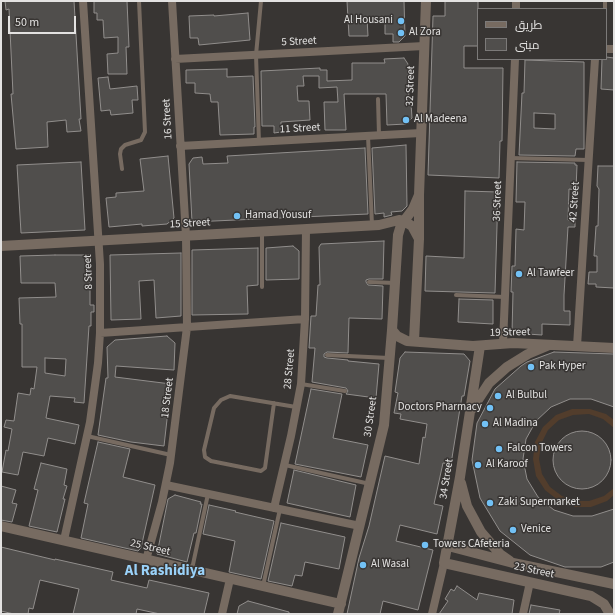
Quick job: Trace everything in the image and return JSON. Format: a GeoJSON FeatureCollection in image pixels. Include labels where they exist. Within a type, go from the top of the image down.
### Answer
{"type":"FeatureCollection","features":[{"type":"Feature","properties":{"kind":"street","name":"8 Street"},"geometry":{"type":"LineString","coordinates":[[64,540],[87,436],[94,393],[100,333],[101,287],[99,240],[83,1]]}},
{"type":"Feature","properties":{"kind":"street","name":"16 Street"},"geometry":{"type":"LineString","coordinates":[[172,1],[186,236]]}},
{"type":"Feature","properties":{"kind":"street","name":"32 Street"},"geometry":{"type":"LineString","coordinates":[[419,239],[419,195],[426,1]]}},
{"type":"Feature","properties":{"kind":"street","name":"5 Street"},"geometry":{"type":"LineString","coordinates":[[175,59],[424,46]]}},
{"type":"Feature","properties":{"kind":"street","name":"36 Street"},"geometry":{"type":"LineString","coordinates":[[503,343],[514,60]]}},
{"type":"Feature","properties":{"kind":"street","name":"42 Street"},"geometry":{"type":"LineString","coordinates":[[576,346],[594,60]]}},
{"type":"Feature","properties":{"kind":"street","name":"11 Street"},"geometry":{"type":"LineString","coordinates":[[180,146],[421,133]]}},
{"type":"Feature","properties":{"kind":"street","name":"32 Street"},"geometry":{"type":"LineString","coordinates":[[404,220],[413,209],[419,195]]}},
{"type":"Feature","properties":{"kind":"street","name":"15 Street"},"geometry":{"type":"LineString","coordinates":[[1,246],[376,226],[396,220],[404,220]]}},
{"type":"Feature","properties":{"kind":"street"},"geometry":{"type":"LineString","coordinates":[[404,220],[415,230],[419,239],[411,341]]}},
{"type":"Feature","properties":{"kind":"street","name":"30 Street"},"geometry":{"type":"LineString","coordinates":[[340,609],[384,425],[398,240],[399,230],[404,220]]}},
{"type":"Feature","properties":{"kind":"street"},"geometry":{"type":"LineString","coordinates":[[376,226],[392,231],[398,240]]}},
{"type":"Feature","properties":{"kind":"street","name":"28 Street"},"geometry":{"type":"LineString","coordinates":[[277,508],[301,384],[305,319],[306,229]]}},
{"type":"Feature","properties":{"kind":"street","name":"18 Street"},"geometry":{"type":"LineString","coordinates":[[146,560],[166,485],[172,455],[187,327],[186,236]]}},
{"type":"Feature","properties":{"kind":"street"},"geometry":{"type":"LineString","coordinates":[[100,333],[305,319]]}},
{"type":"Feature","properties":{"kind":"street"},"geometry":{"type":"LineString","coordinates":[[392,330],[397,336],[411,341]]}},
{"type":"Feature","properties":{"kind":"street"},"geometry":{"type":"LineString","coordinates":[[390,356],[398,347],[411,341]]}},
{"type":"Feature","properties":{"kind":"street","name":"19 Street"},"geometry":{"type":"LineString","coordinates":[[411,341],[480,346],[503,343],[614,348]]}},
{"type":"Feature","properties":{"kind":"street"},"geometry":{"type":"LineString","coordinates":[[469,414],[489,383],[507,366],[528,354],[551,345]]}},
{"type":"Feature","properties":{"kind":"street","name":"34 Street"},"geometry":{"type":"LineString","coordinates":[[432,614],[448,546],[480,346]]}},
{"type":"Feature","properties":{"kind":"street"},"geometry":{"type":"LineString","coordinates":[[460,477],[467,506],[481,532],[500,554],[513,564]]}},
{"type":"Feature","properties":{"kind":"street"},"geometry":{"type":"LineString","coordinates":[[166,485],[360,526]]}},
{"type":"Feature","properties":{"kind":"street","name":"25 Street"},"geometry":{"type":"LineString","coordinates":[[1,526],[263,586],[340,609]]}},
{"type":"Feature","properties":{"kind":"street","name":"23 Street"},"geometry":{"type":"LineString","coordinates":[[448,546],[513,564],[614,584]]}},
{"type":"Feature","properties":{"kind":"street","name":"23 Street"},"geometry":{"type":"LineString","coordinates":[[444,563],[591,596],[604,604],[610,614]]}},
{"type":"Feature","properties":{"kind":"street"},"geometry":{"type":"LineString","coordinates":[[222,614],[230,579]]}},
{"type":"Feature","properties":{"kind":"street"},"geometry":{"type":"LineString","coordinates":[[523,614],[530,582]]}},
{"type":"Feature","properties":{"kind":"lane"},"geometry":{"type":"LineString","coordinates":[[122,169],[120,154],[122,149],[125,145],[141,140],[145,132],[139,1]]}},
{"type":"Feature","properties":{"kind":"lane"},"geometry":{"type":"LineString","coordinates":[[259,142],[256,55],[261,1]]}},
{"type":"Feature","properties":{"kind":"lane"},"geometry":{"type":"LineString","coordinates":[[378,99],[379,135]]}},
{"type":"Feature","properties":{"kind":"lane"},"geometry":{"type":"LineString","coordinates":[[368,136],[376,226]]}},
{"type":"Feature","properties":{"kind":"lane"},"geometry":{"type":"LineString","coordinates":[[510,158],[588,160]]}},
{"type":"Feature","properties":{"kind":"lane"},"geometry":{"type":"LineString","coordinates":[[262,232],[262,287]]}},
{"type":"Feature","properties":{"kind":"lane"},"geometry":{"type":"LineString","coordinates":[[369,282],[395,283]]}},
{"type":"Feature","properties":{"kind":"lane"},"geometry":{"type":"LineString","coordinates":[[456,295],[505,296]]}},
{"type":"Feature","properties":{"kind":"lane"},"geometry":{"type":"LineString","coordinates":[[327,355],[390,356]]}},
{"type":"Feature","properties":{"kind":"lane"},"geometry":{"type":"LineString","coordinates":[[301,384],[345,391]]}},
{"type":"Feature","properties":{"kind":"lane"},"geometry":{"type":"LineString","coordinates":[[274,403],[265,468],[261,471],[211,462],[205,456],[204,450],[214,408],[220,400],[230,396],[274,403],[296,407]]}},
{"type":"Feature","properties":{"kind":"lane"},"geometry":{"type":"LineString","coordinates":[[87,436],[172,455]]}},
{"type":"Feature","properties":{"kind":"lane"},"geometry":{"type":"LineString","coordinates":[[285,464],[370,484]]}},
{"type":"Feature","properties":{"kind":"lane"},"geometry":{"type":"LineString","coordinates":[[192,570],[208,494]]}},
{"type":"Feature","properties":{"kind":"lane"},"geometry":{"type":"LineString","coordinates":[[263,586],[277,508]]}},
{"type":"Feature","properties":{"kind":"shaded area"},"geometry":{"type":"Polygon","coordinates":[[[572,409],[590,409],[606,414],[614,420],[614,428],[603,419],[589,414],[573,415],[559,420],[548,430],[541,444],[539,459],[542,474],[550,487],[562,496],[576,501],[589,501],[604,496],[614,488],[614,495],[607,501],[591,507],[575,507],[559,501],[545,490],[536,476],[533,459],[535,442],[543,427],[556,415],[572,409]]]}},
{"type":"Feature","properties":{"kind":"building"},"geometry":{"type":"Polygon","coordinates":[[[5,1],[74,1],[81,119],[79,119],[81,131],[67,132],[66,120],[47,122],[48,147],[16,149],[11,94],[13,94],[9,9],[6,10],[5,1]]]}},
{"type":"Feature","properties":{"kind":"building"},"geometry":{"type":"Polygon","coordinates":[[[94,1],[127,1],[129,47],[126,47],[127,74],[108,74],[107,54],[118,53],[118,37],[104,38],[103,20],[97,20],[97,13],[94,13],[94,1]]]}},
{"type":"Feature","properties":{"kind":"building"},"geometry":{"type":"Polygon","coordinates":[[[347,1],[404,1],[405,36],[399,42],[393,42],[393,34],[385,34],[385,17],[367,18],[368,36],[349,36],[347,1]]]}},
{"type":"Feature","properties":{"kind":"building"},"geometry":{"type":"Polygon","coordinates":[[[445,1],[478,1],[477,46],[464,46],[464,68],[503,68],[502,141],[500,141],[499,178],[428,175],[433,16],[445,16],[445,1]]]}},
{"type":"Feature","properties":{"kind":"building"},"geometry":{"type":"Polygon","coordinates":[[[248,13],[250,40],[199,45],[198,38],[190,38],[189,16],[214,16],[248,13]]]}},
{"type":"Feature","properties":{"kind":"building"},"geometry":{"type":"Polygon","coordinates":[[[607,57],[614,58],[614,90],[601,89],[602,60],[607,60],[607,57]]]}},
{"type":"Feature","properties":{"kind":"building"},"geometry":{"type":"Polygon","coordinates":[[[404,58],[408,64],[409,103],[411,103],[412,118],[406,124],[387,125],[386,94],[344,94],[346,130],[325,130],[324,102],[338,102],[337,87],[319,88],[319,76],[303,76],[304,86],[297,86],[298,101],[309,101],[310,120],[281,122],[281,132],[274,133],[274,126],[262,126],[261,71],[320,68],[320,70],[327,70],[327,81],[352,80],[352,63],[385,63],[384,59],[404,58]]]}},
{"type":"Feature","properties":{"kind":"building"},"geometry":{"type":"Polygon","coordinates":[[[525,60],[584,62],[584,149],[576,149],[575,156],[519,155],[522,93],[524,93],[525,60]],[[534,113],[534,128],[555,129],[555,114],[534,113]]]}},
{"type":"Feature","properties":{"kind":"building"},"geometry":{"type":"Polygon","coordinates":[[[227,69],[227,77],[253,76],[254,134],[220,135],[218,102],[211,102],[210,94],[195,93],[195,83],[186,83],[186,70],[227,69]]]}},
{"type":"Feature","properties":{"kind":"building"},"geometry":{"type":"Polygon","coordinates":[[[108,77],[110,89],[137,86],[138,100],[132,100],[133,113],[111,115],[110,110],[101,111],[98,78],[108,77]]]}},
{"type":"Feature","properties":{"kind":"building"},"geometry":{"type":"Polygon","coordinates":[[[406,145],[407,206],[402,211],[391,212],[392,215],[384,217],[384,213],[375,214],[372,148],[406,145]]]}},
{"type":"Feature","properties":{"kind":"building"},"geometry":{"type":"Polygon","coordinates":[[[365,148],[368,214],[192,222],[189,164],[193,158],[202,157],[203,164],[228,163],[227,156],[365,148]]]}},
{"type":"Feature","properties":{"kind":"building"},"geometry":{"type":"Polygon","coordinates":[[[168,156],[174,218],[167,224],[142,226],[142,224],[109,227],[106,198],[116,197],[116,193],[144,191],[140,159],[168,156]]]}},
{"type":"Feature","properties":{"kind":"building"},"geometry":{"type":"Polygon","coordinates":[[[81,162],[85,230],[21,233],[17,165],[81,162]]]}},
{"type":"Feature","properties":{"kind":"building"},"geometry":{"type":"Polygon","coordinates":[[[517,162],[575,163],[575,165],[577,165],[576,190],[569,189],[568,220],[575,220],[575,227],[568,227],[564,295],[564,311],[570,311],[570,325],[542,324],[542,335],[512,333],[512,266],[515,266],[516,229],[524,230],[525,202],[516,202],[517,162]]]}},
{"type":"Feature","properties":{"kind":"building"},"geometry":{"type":"Polygon","coordinates":[[[598,166],[614,166],[614,288],[596,287],[596,284],[588,284],[589,272],[597,272],[597,256],[594,256],[596,226],[598,226],[598,166]]]}},
{"type":"Feature","properties":{"kind":"building"},"geometry":{"type":"Polygon","coordinates":[[[465,191],[498,192],[495,293],[425,291],[426,256],[464,258],[465,191]]]}},
{"type":"Feature","properties":{"kind":"building"},"geometry":{"type":"Polygon","coordinates":[[[384,241],[383,279],[366,280],[368,285],[383,286],[382,319],[349,318],[348,353],[327,352],[324,354],[324,357],[327,358],[379,364],[376,398],[346,394],[348,391],[346,388],[312,382],[315,348],[309,348],[311,316],[316,316],[318,285],[320,285],[319,247],[321,244],[384,241]]]}},
{"type":"Feature","properties":{"kind":"building"},"geometry":{"type":"Polygon","coordinates":[[[293,246],[299,251],[299,279],[266,280],[266,248],[293,246]]]}},
{"type":"Feature","properties":{"kind":"building"},"geometry":{"type":"Polygon","coordinates":[[[258,248],[258,285],[247,286],[248,314],[192,315],[192,250],[258,248]]]}},
{"type":"Feature","properties":{"kind":"building"},"geometry":{"type":"Polygon","coordinates":[[[181,253],[181,316],[156,318],[154,280],[139,281],[141,319],[111,320],[110,255],[181,253]]]}},
{"type":"Feature","properties":{"kind":"building"},"geometry":{"type":"Polygon","coordinates":[[[90,255],[90,305],[94,305],[94,312],[91,312],[91,326],[89,326],[84,403],[74,402],[75,398],[50,396],[46,418],[79,425],[75,444],[48,438],[44,456],[23,452],[18,475],[2,472],[12,429],[4,427],[6,420],[14,421],[18,393],[30,395],[31,388],[34,389],[37,367],[22,367],[22,324],[20,324],[19,298],[56,297],[55,283],[21,283],[20,256],[90,255]],[[45,358],[45,373],[65,376],[66,359],[45,358]]]}},
{"type":"Feature","properties":{"kind":"building"},"geometry":{"type":"Polygon","coordinates":[[[459,299],[493,300],[493,324],[458,322],[459,299]]]}},
{"type":"Feature","properties":{"kind":"building"},"geometry":{"type":"Polygon","coordinates":[[[167,336],[175,343],[174,370],[116,366],[115,377],[171,384],[164,446],[131,442],[98,435],[106,378],[108,378],[107,347],[115,340],[167,336]]]}},
{"type":"Feature","properties":{"kind":"building"},"geometry":{"type":"Polygon","coordinates":[[[405,352],[464,354],[470,361],[464,396],[462,396],[451,464],[443,463],[434,504],[443,506],[437,534],[400,525],[396,541],[433,550],[418,610],[383,601],[380,614],[347,614],[359,558],[369,526],[385,456],[419,464],[423,437],[425,438],[427,424],[400,419],[401,414],[394,413],[398,393],[395,392],[400,358],[405,352]]]}},
{"type":"Feature","properties":{"kind":"building","name":"Falcon Towers"},"geometry":{"type":"Polygon","coordinates":[[[554,352],[614,354],[614,407],[591,399],[570,399],[551,407],[536,421],[526,439],[523,459],[527,479],[538,497],[554,510],[573,516],[592,516],[614,509],[614,562],[601,567],[565,567],[530,555],[500,531],[480,498],[472,460],[477,423],[495,389],[527,362],[554,352]]]}},
{"type":"Feature","properties":{"kind":"building"},"geometry":{"type":"Polygon","coordinates":[[[311,389],[342,394],[333,438],[368,445],[361,477],[295,464],[311,389]]]}},
{"type":"Feature","properties":{"kind":"building"},"geometry":{"type":"Polygon","coordinates":[[[582,431],[598,436],[606,444],[611,460],[606,476],[598,484],[582,489],[566,484],[558,476],[553,460],[558,444],[566,436],[582,431]]]}},
{"type":"Feature","properties":{"kind":"building"},"geometry":{"type":"Polygon","coordinates":[[[98,442],[130,449],[123,477],[155,485],[141,548],[138,551],[81,538],[88,504],[84,503],[98,442]]]}},
{"type":"Feature","properties":{"kind":"building"},"geometry":{"type":"Polygon","coordinates":[[[41,463],[67,469],[64,485],[67,486],[63,499],[65,499],[57,532],[29,526],[38,490],[34,489],[41,463]]]}},
{"type":"Feature","properties":{"kind":"building"},"geometry":{"type":"Polygon","coordinates":[[[294,470],[356,485],[350,517],[287,503],[294,470]]]}},
{"type":"Feature","properties":{"kind":"building"},"geometry":{"type":"Polygon","coordinates":[[[1,486],[16,490],[12,503],[17,504],[12,522],[1,520],[1,486]]]}},
{"type":"Feature","properties":{"kind":"building"},"geometry":{"type":"Polygon","coordinates":[[[175,495],[201,502],[200,504],[202,504],[196,533],[194,533],[187,562],[157,554],[168,499],[175,495]]]}},
{"type":"Feature","properties":{"kind":"building"},"geometry":{"type":"Polygon","coordinates":[[[209,505],[274,521],[261,579],[229,572],[235,541],[203,534],[209,505]]]}},
{"type":"Feature","properties":{"kind":"building"},"geometry":{"type":"Polygon","coordinates":[[[281,523],[345,537],[339,569],[305,562],[302,576],[295,575],[292,586],[268,581],[281,523]]]}},
{"type":"Feature","properties":{"kind":"building"},"geometry":{"type":"Polygon","coordinates":[[[1,547],[113,572],[111,580],[147,588],[149,580],[209,593],[204,614],[160,614],[137,609],[136,614],[73,614],[79,589],[40,580],[33,609],[29,608],[28,614],[14,614],[1,611],[1,547]]]}},
{"type":"Feature","properties":{"kind":"building"},"geometry":{"type":"Polygon","coordinates":[[[457,586],[477,600],[479,593],[514,600],[512,614],[439,614],[448,601],[445,599],[451,589],[454,591],[457,586]]]}},
{"type":"Feature","properties":{"kind":"building"},"geometry":{"type":"Polygon","coordinates":[[[248,601],[289,612],[289,614],[237,614],[239,606],[248,601]]]}},
{"type":"Feature","properties":{"kind":"building"},"geometry":{"type":"Polygon","coordinates":[[[531,605],[560,610],[559,614],[529,614],[531,605]]]}},
{"type":"Feature","properties":{"kind":"place","name":"Al Housani"},"geometry":{"type":"Point","coordinates":[401,21]}},
{"type":"Feature","properties":{"kind":"place","name":"Al Zora"},"geometry":{"type":"Point","coordinates":[401,33]}},
{"type":"Feature","properties":{"kind":"place","name":"Al Madeena"},"geometry":{"type":"Point","coordinates":[406,120]}},
{"type":"Feature","properties":{"kind":"place","name":"Hamad Yousuf"},"geometry":{"type":"Point","coordinates":[237,216]}},
{"type":"Feature","properties":{"kind":"place","name":"Al Tawfeer"},"geometry":{"type":"Point","coordinates":[519,274]}},
{"type":"Feature","properties":{"kind":"place","name":"Pak Hyper"},"geometry":{"type":"Point","coordinates":[531,367]}},
{"type":"Feature","properties":{"kind":"place","name":"Al Bulbul"},"geometry":{"type":"Point","coordinates":[498,396]}},
{"type":"Feature","properties":{"kind":"place","name":"Doctors Pharmacy"},"geometry":{"type":"Point","coordinates":[490,408]}},
{"type":"Feature","properties":{"kind":"place","name":"Al Madina"},"geometry":{"type":"Point","coordinates":[485,424]}},
{"type":"Feature","properties":{"kind":"place","name":"Falcon Towers"},"geometry":{"type":"Point","coordinates":[499,449]}},
{"type":"Feature","properties":{"kind":"place","name":"Al Karoof"},"geometry":{"type":"Point","coordinates":[478,465]}},
{"type":"Feature","properties":{"kind":"place","name":"Zaki Supermarket"},"geometry":{"type":"Point","coordinates":[490,503]}},
{"type":"Feature","properties":{"kind":"place","name":"Venice"},"geometry":{"type":"Point","coordinates":[513,530]}},
{"type":"Feature","properties":{"kind":"place","name":"Towers CAfeteria"},"geometry":{"type":"Point","coordinates":[425,545]}},
{"type":"Feature","properties":{"kind":"place","name":"Al Wasal"},"geometry":{"type":"Point","coordinates":[363,565]}},
{"type":"Feature","properties":{"kind":"district","name":"Al Rashidiya"},"geometry":{"type":"Point","coordinates":[165,572]}}]}
